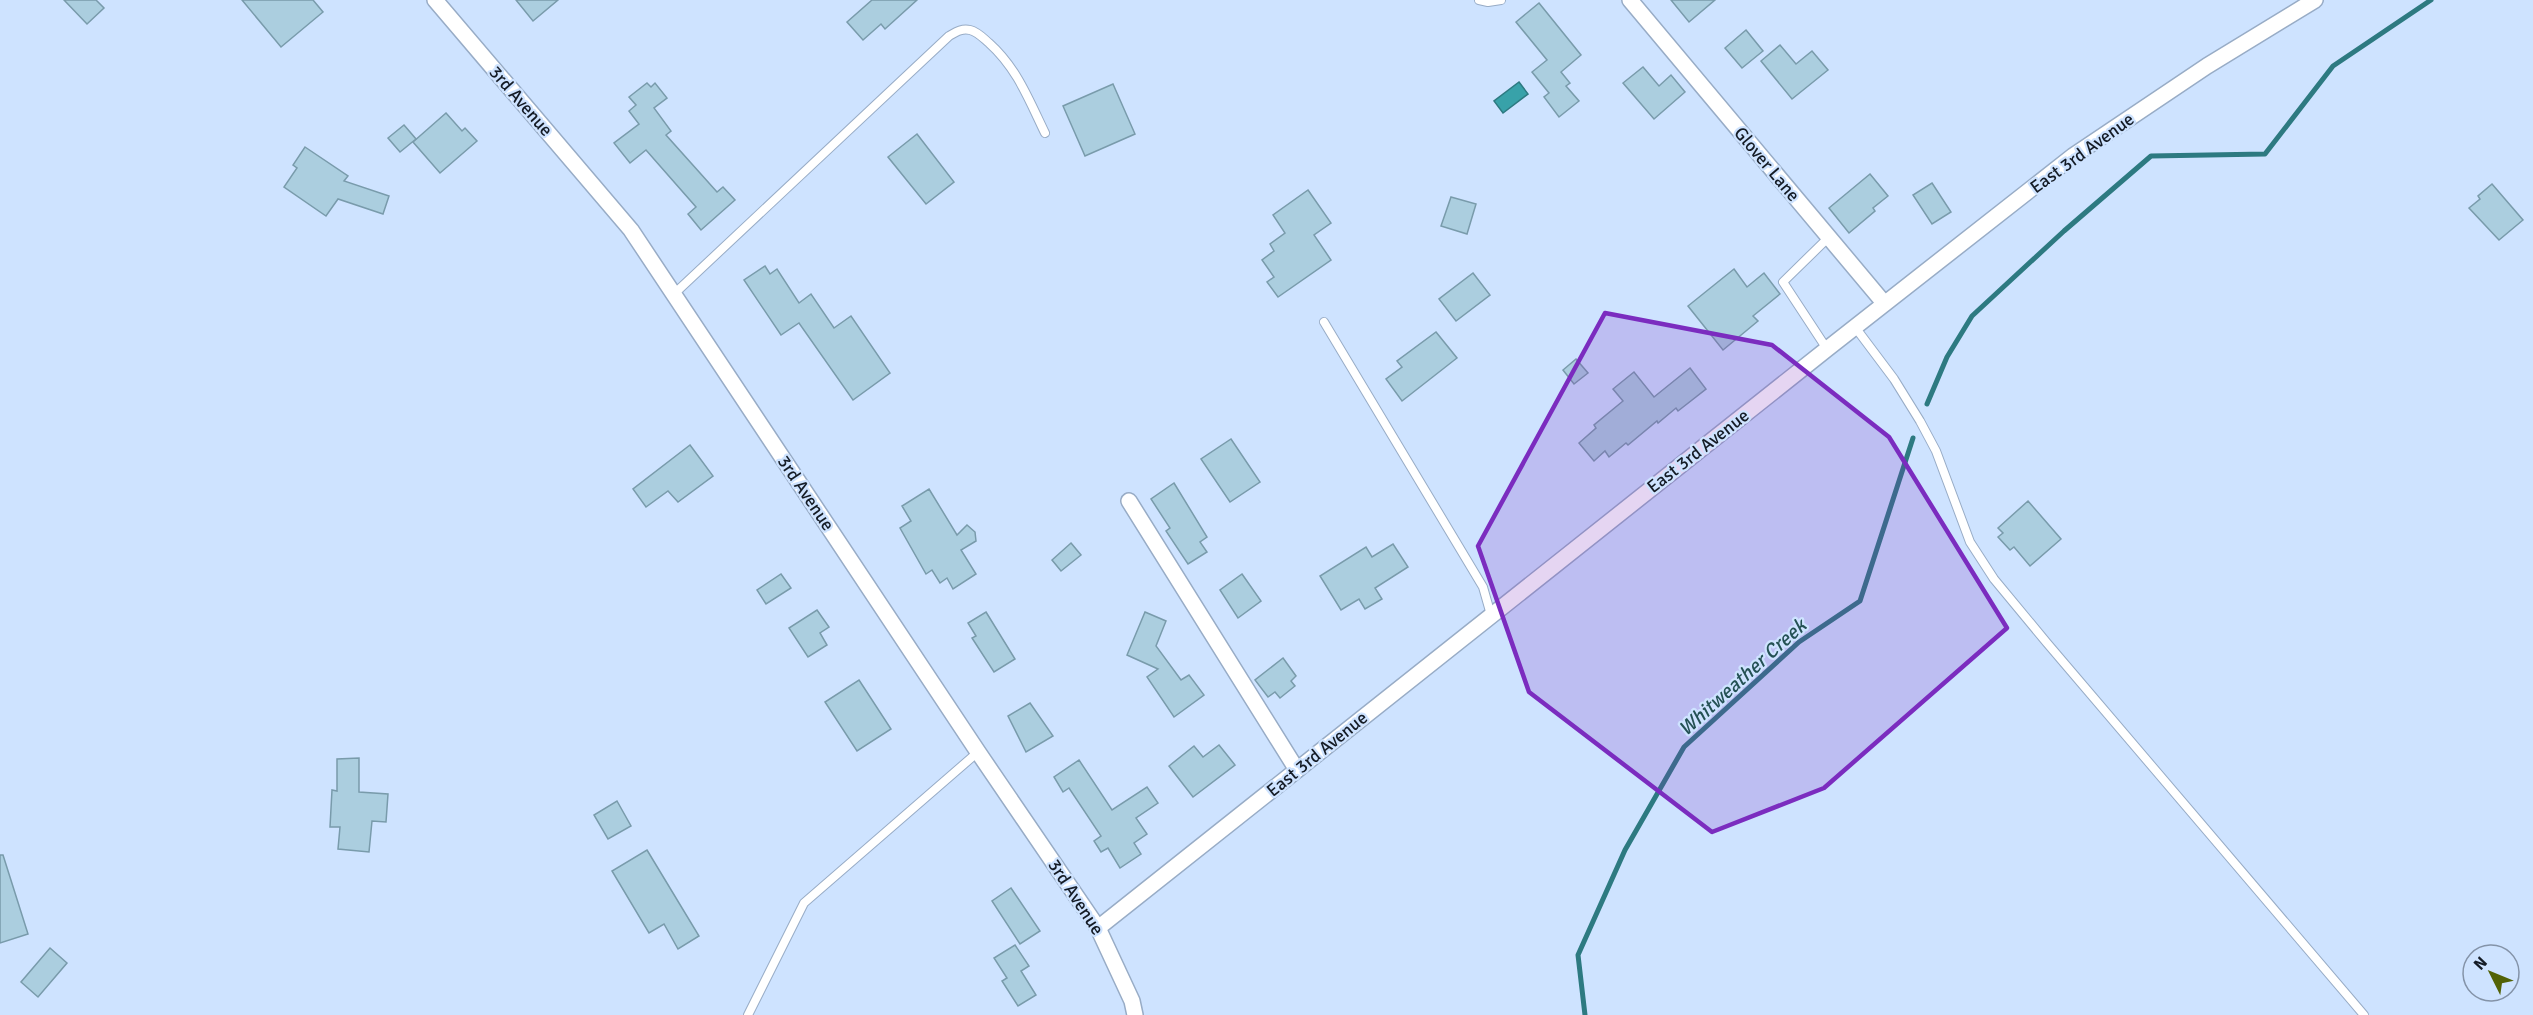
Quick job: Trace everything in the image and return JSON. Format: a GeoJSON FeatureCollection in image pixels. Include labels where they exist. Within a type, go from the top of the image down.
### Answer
{"type":"FeatureCollection","features":[{"type":"Feature","properties":{"kind":"street","name":"3rd Avenue"},"geometry":{"type":"LineString","coordinates":[[435,0],[632,230],[978,752],[1098,928],[1132,1001],[1135,1015]]}},
{"type":"Feature","properties":{"kind":"street","name":"Glover Lane"},"geometry":{"type":"LineString","coordinates":[[1630,0],[1884,303]]}},
{"type":"Feature","properties":{"kind":"street","name":"East 3rd Avenue"},"geometry":{"type":"LineString","coordinates":[[1098,928],[1884,303],[2073,156],[2207,66],[2315,0]]}},
{"type":"Feature","properties":{"kind":"street"},"geometry":{"type":"LineString","coordinates":[[1129,501],[1297,770]]}},
{"type":"Feature","properties":{"kind":"lane"},"geometry":{"type":"LineString","coordinates":[[1479,0],[1488,2],[1501,0]]}},
{"type":"Feature","properties":{"kind":"lane"},"geometry":{"type":"LineString","coordinates":[[674,294],[949,36],[958,31],[968,30],[977,33],[1004,57],[1019,78],[1045,133]]}},
{"type":"Feature","properties":{"kind":"lane"},"geometry":{"type":"LineString","coordinates":[[1827,349],[1783,282],[1829,237]]}},
{"type":"Feature","properties":{"kind":"lane"},"geometry":{"type":"LineString","coordinates":[[1324,322],[1483,587],[1491,615]]}},
{"type":"Feature","properties":{"kind":"lane"},"geometry":{"type":"LineString","coordinates":[[1855,327],[1894,379],[1920,421],[1936,451],[1970,542],[1994,579],[2364,1015]]}},
{"type":"Feature","properties":{"kind":"lane"},"geometry":{"type":"LineString","coordinates":[[748,1015],[804,903],[978,752]]}},
{"type":"Feature","properties":{"kind":"highlighted area"},"geometry":{"type":"Polygon","coordinates":[[[1605,313],[1772,345],[1889,437],[2007,628],[1824,788],[1712,832],[1529,692],[1478,546],[1605,313]]]}},
{"type":"Feature","properties":{"kind":"shaded area"},"geometry":{"type":"Polygon","coordinates":[[[1519,82],[1528,94],[1503,113],[1494,101],[1519,82]]]}},
{"type":"Feature","properties":{"kind":"building"},"geometry":{"type":"Polygon","coordinates":[[[64,0],[96,0],[104,8],[87,24],[64,0]]]}},
{"type":"Feature","properties":{"kind":"building"},"geometry":{"type":"Polygon","coordinates":[[[242,0],[313,0],[323,12],[281,47],[242,0]]]}},
{"type":"Feature","properties":{"kind":"building"},"geometry":{"type":"Polygon","coordinates":[[[516,0],[558,0],[533,21],[516,0]]]}},
{"type":"Feature","properties":{"kind":"building"},"geometry":{"type":"Polygon","coordinates":[[[872,0],[917,0],[885,29],[881,24],[863,40],[847,22],[872,0]]]}},
{"type":"Feature","properties":{"kind":"building"},"geometry":{"type":"Polygon","coordinates":[[[1671,0],[1715,0],[1689,22],[1671,0]]]}},
{"type":"Feature","properties":{"kind":"building"},"geometry":{"type":"Polygon","coordinates":[[[1539,3],[1581,55],[1561,72],[1570,83],[1566,86],[1579,101],[1559,117],[1544,97],[1549,93],[1532,72],[1547,60],[1516,22],[1539,3]]]}},
{"type":"Feature","properties":{"kind":"building"},"geometry":{"type":"Polygon","coordinates":[[[1746,30],[1763,51],[1742,68],[1725,48],[1746,30]]]}},
{"type":"Feature","properties":{"kind":"building"},"geometry":{"type":"Polygon","coordinates":[[[1780,45],[1796,64],[1812,51],[1828,70],[1792,99],[1761,61],[1780,45]]]}},
{"type":"Feature","properties":{"kind":"building"},"geometry":{"type":"Polygon","coordinates":[[[1643,67],[1659,86],[1671,75],[1685,92],[1654,119],[1623,83],[1643,67]]]}},
{"type":"Feature","properties":{"kind":"building"},"geometry":{"type":"Polygon","coordinates":[[[647,83],[651,87],[655,83],[667,98],[654,108],[671,131],[666,135],[717,192],[723,187],[735,200],[701,230],[688,214],[696,207],[646,150],[630,163],[614,143],[639,124],[629,111],[636,105],[629,97],[647,83]]]}},
{"type":"Feature","properties":{"kind":"building"},"geometry":{"type":"Polygon","coordinates":[[[1113,84],[1135,134],[1085,156],[1063,106],[1113,84]]]}},
{"type":"Feature","properties":{"kind":"building"},"geometry":{"type":"Polygon","coordinates":[[[446,113],[462,131],[465,128],[477,141],[440,173],[413,142],[446,113]]]}},
{"type":"Feature","properties":{"kind":"building"},"geometry":{"type":"Polygon","coordinates":[[[404,125],[416,139],[400,152],[388,138],[404,125]]]}},
{"type":"Feature","properties":{"kind":"building"},"geometry":{"type":"Polygon","coordinates":[[[917,134],[954,182],[926,204],[888,157],[917,134]]]}},
{"type":"Feature","properties":{"kind":"building"},"geometry":{"type":"Polygon","coordinates":[[[305,147],[348,176],[344,181],[389,196],[383,214],[338,199],[326,216],[284,187],[297,168],[293,165],[305,147]]]}},
{"type":"Feature","properties":{"kind":"building"},"geometry":{"type":"Polygon","coordinates":[[[1870,174],[1888,196],[1873,208],[1875,211],[1849,233],[1829,208],[1870,174]]]}},
{"type":"Feature","properties":{"kind":"building"},"geometry":{"type":"Polygon","coordinates":[[[1932,183],[1951,212],[1932,224],[1913,195],[1932,183]]]}},
{"type":"Feature","properties":{"kind":"building"},"geometry":{"type":"Polygon","coordinates":[[[2492,184],[2523,220],[2499,240],[2469,208],[2480,199],[2478,196],[2492,184]]]}},
{"type":"Feature","properties":{"kind":"building"},"geometry":{"type":"Polygon","coordinates":[[[1308,190],[1331,223],[1314,235],[1331,260],[1278,297],[1267,282],[1274,277],[1262,260],[1274,251],[1270,244],[1285,233],[1273,215],[1308,190]]]}},
{"type":"Feature","properties":{"kind":"building"},"geometry":{"type":"Polygon","coordinates":[[[1451,197],[1476,204],[1467,234],[1441,226],[1451,197]]]}},
{"type":"Feature","properties":{"kind":"building"},"geometry":{"type":"Polygon","coordinates":[[[765,266],[770,274],[777,269],[799,303],[811,294],[834,328],[851,316],[890,373],[853,400],[799,323],[781,335],[744,280],[765,266]]]}},
{"type":"Feature","properties":{"kind":"building"},"geometry":{"type":"Polygon","coordinates":[[[1734,269],[1747,287],[1764,273],[1780,294],[1753,316],[1758,321],[1723,350],[1688,306],[1734,269]]]}},
{"type":"Feature","properties":{"kind":"building"},"geometry":{"type":"Polygon","coordinates":[[[1473,273],[1490,295],[1456,321],[1439,299],[1473,273]]]}},
{"type":"Feature","properties":{"kind":"building"},"geometry":{"type":"Polygon","coordinates":[[[1436,332],[1457,358],[1402,401],[1386,379],[1402,367],[1397,361],[1436,332]]]}},
{"type":"Feature","properties":{"kind":"building"},"geometry":{"type":"Polygon","coordinates":[[[1576,359],[1588,373],[1574,384],[1563,370],[1576,359]]]}},
{"type":"Feature","properties":{"kind":"building"},"geometry":{"type":"Polygon","coordinates":[[[1690,368],[1706,389],[1678,411],[1676,408],[1658,423],[1657,421],[1628,445],[1626,443],[1609,457],[1605,451],[1594,461],[1579,443],[1596,428],[1594,425],[1623,401],[1613,389],[1634,372],[1654,397],[1690,368]]]}},
{"type":"Feature","properties":{"kind":"building"},"geometry":{"type":"Polygon","coordinates":[[[1231,439],[1260,482],[1230,502],[1201,459],[1231,439]]]}},
{"type":"Feature","properties":{"kind":"building"},"geometry":{"type":"Polygon","coordinates":[[[690,445],[713,476],[678,502],[668,491],[646,507],[633,489],[690,445]]]}},
{"type":"Feature","properties":{"kind":"building"},"geometry":{"type":"Polygon","coordinates":[[[1174,483],[1207,537],[1200,542],[1207,552],[1188,564],[1166,531],[1170,528],[1151,499],[1174,483]]]}},
{"type":"Feature","properties":{"kind":"building"},"geometry":{"type":"Polygon","coordinates":[[[929,489],[957,535],[967,525],[975,532],[976,541],[961,550],[976,574],[953,589],[947,578],[940,583],[932,570],[926,574],[900,528],[911,521],[902,506],[929,489]]]}},
{"type":"Feature","properties":{"kind":"building"},"geometry":{"type":"Polygon","coordinates":[[[2028,501],[2061,539],[2030,566],[2014,547],[2010,550],[1998,537],[2003,533],[1998,528],[2028,501]]]}},
{"type":"Feature","properties":{"kind":"building"},"geometry":{"type":"Polygon","coordinates":[[[1071,543],[1081,555],[1061,571],[1052,560],[1071,543]]]}},
{"type":"Feature","properties":{"kind":"building"},"geometry":{"type":"Polygon","coordinates":[[[1393,544],[1408,567],[1375,588],[1382,599],[1365,609],[1359,599],[1341,610],[1320,576],[1366,547],[1372,557],[1393,544]]]}},
{"type":"Feature","properties":{"kind":"building"},"geometry":{"type":"Polygon","coordinates":[[[781,574],[791,588],[766,604],[757,590],[781,574]]]}},
{"type":"Feature","properties":{"kind":"building"},"geometry":{"type":"Polygon","coordinates":[[[1242,574],[1261,601],[1238,618],[1220,590],[1242,574]]]}},
{"type":"Feature","properties":{"kind":"building"},"geometry":{"type":"Polygon","coordinates":[[[817,610],[829,627],[820,633],[827,645],[808,657],[789,628],[817,610]]]}},
{"type":"Feature","properties":{"kind":"building"},"geometry":{"type":"Polygon","coordinates":[[[986,612],[1015,659],[994,672],[972,638],[976,636],[968,623],[986,612]]]}},
{"type":"Feature","properties":{"kind":"building"},"geometry":{"type":"Polygon","coordinates":[[[1145,612],[1166,621],[1156,646],[1181,680],[1189,675],[1204,695],[1174,717],[1147,677],[1158,669],[1127,655],[1145,612]]]}},
{"type":"Feature","properties":{"kind":"building"},"geometry":{"type":"Polygon","coordinates":[[[1283,658],[1296,676],[1291,681],[1295,686],[1280,698],[1275,692],[1268,697],[1255,680],[1283,658]]]}},
{"type":"Feature","properties":{"kind":"building"},"geometry":{"type":"Polygon","coordinates":[[[859,680],[891,729],[857,751],[825,702],[859,680]]]}},
{"type":"Feature","properties":{"kind":"building"},"geometry":{"type":"Polygon","coordinates":[[[1030,703],[1053,736],[1026,752],[1008,716],[1030,703]]]}},
{"type":"Feature","properties":{"kind":"building"},"geometry":{"type":"Polygon","coordinates":[[[1219,745],[1235,765],[1193,797],[1169,766],[1194,746],[1203,757],[1219,745]]]}},
{"type":"Feature","properties":{"kind":"building"},"geometry":{"type":"Polygon","coordinates":[[[359,758],[359,792],[388,794],[386,822],[372,821],[369,852],[338,849],[340,827],[330,827],[332,790],[337,791],[337,759],[359,758]]]}},
{"type":"Feature","properties":{"kind":"building"},"geometry":{"type":"Polygon","coordinates":[[[1079,760],[1112,810],[1147,787],[1158,803],[1136,818],[1147,834],[1134,843],[1141,854],[1120,868],[1108,848],[1101,852],[1094,841],[1101,836],[1069,788],[1063,792],[1054,777],[1079,760]]]}},
{"type":"Feature","properties":{"kind":"building"},"geometry":{"type":"Polygon","coordinates":[[[617,801],[631,826],[608,839],[594,815],[617,801]]]}},
{"type":"Feature","properties":{"kind":"building"},"geometry":{"type":"Polygon","coordinates":[[[647,850],[699,936],[678,949],[664,924],[649,933],[612,871],[647,850]]]}},
{"type":"Feature","properties":{"kind":"building"},"geometry":{"type":"Polygon","coordinates":[[[0,855],[3,855],[28,934],[0,943],[0,855]]]}},
{"type":"Feature","properties":{"kind":"building"},"geometry":{"type":"Polygon","coordinates":[[[1011,888],[1040,931],[1020,944],[992,901],[1011,888]]]}},
{"type":"Feature","properties":{"kind":"building"},"geometry":{"type":"Polygon","coordinates":[[[1015,945],[1029,966],[1021,971],[1036,995],[1018,1006],[1002,981],[1007,978],[994,958],[1015,945]]]}},
{"type":"Feature","properties":{"kind":"building"},"geometry":{"type":"Polygon","coordinates":[[[50,948],[67,963],[38,997],[21,982],[50,948]]]}},
{"type":"Feature","properties":{"kind":"waterway"},"geometry":{"type":"LineString","coordinates":[[1927,404],[1947,357],[1972,316],[2064,231],[2151,156],[2265,154],[2333,66],[2431,0]]}},
{"type":"Feature","properties":{"kind":"waterway","name":"Whitweather Creek"},"geometry":{"type":"LineString","coordinates":[[1585,1015],[1578,955],[1625,850],[1684,747],[1799,642],[1860,601],[1913,438]]}}]}
